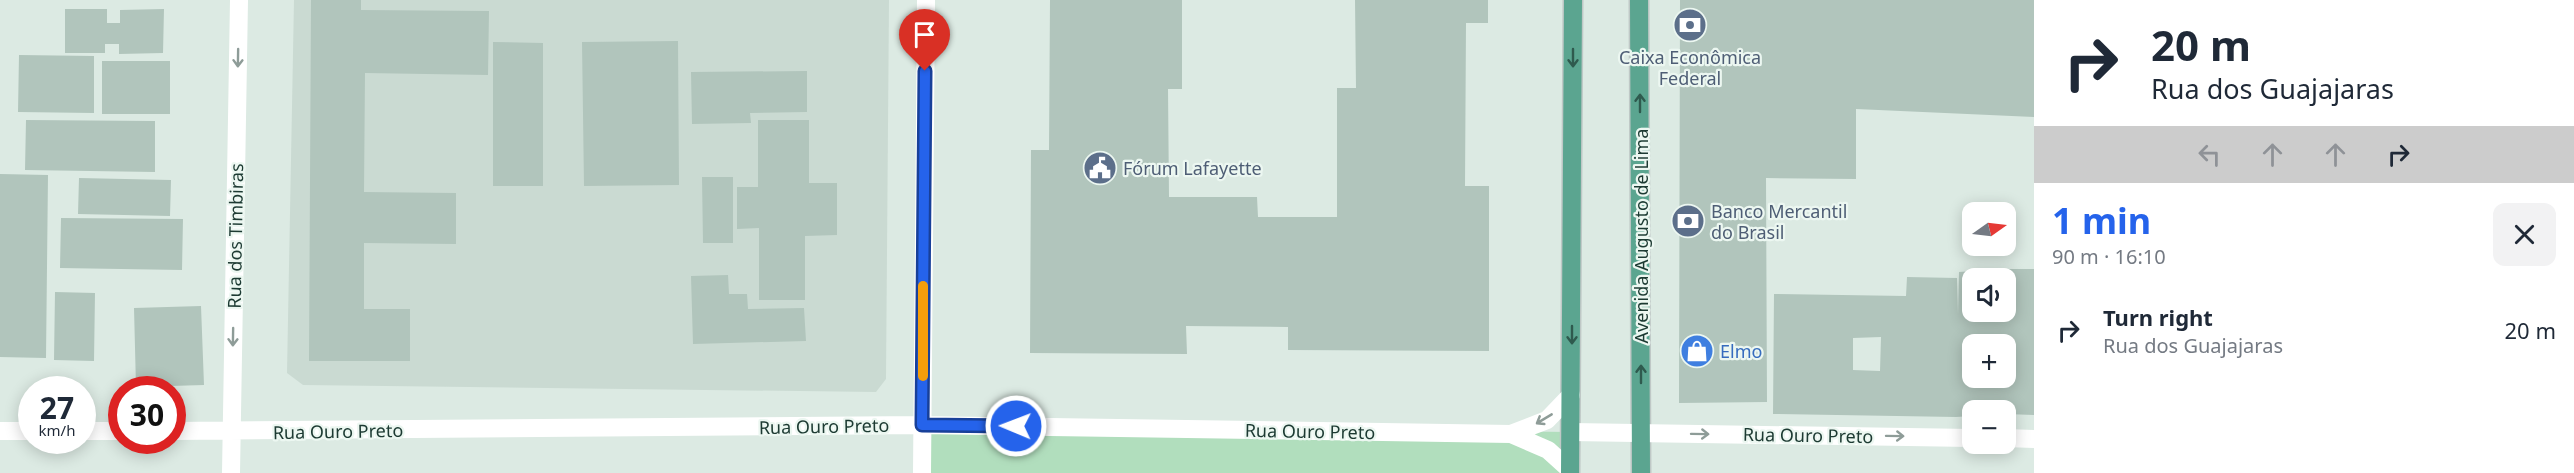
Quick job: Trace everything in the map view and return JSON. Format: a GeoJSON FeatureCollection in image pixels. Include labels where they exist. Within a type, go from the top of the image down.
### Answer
{"type":"FeatureCollection","features":[{"type":"Feature","properties":{"kind":"main road"},"geometry":{"type":"LineString","coordinates":[[1570,471],[1573,0]]}},
{"type":"Feature","properties":{"kind":"main road","name":"Avenida Augusto de Lima"},"geometry":{"type":"LineString","coordinates":[[1639,0],[1641,473]]}},
{"type":"Feature","properties":{"kind":"street","name":"Rua dos Timbiras"},"geometry":{"type":"LineString","coordinates":[[231,473],[239,0]]}},
{"type":"Feature","properties":{"kind":"street"},"geometry":{"type":"LineString","coordinates":[[922,473],[926,0]]}},
{"type":"Feature","properties":{"kind":"street","name":"Rua Ouro Preto"},"geometry":{"type":"LineString","coordinates":[[186,431],[922,425],[1511,434],[1547,420],[1571,395]]}},
{"type":"Feature","properties":{"kind":"street"},"geometry":{"type":"LineString","coordinates":[[0,431],[18,431]]}},
{"type":"Feature","properties":{"kind":"street","name":"Rua Ouro Preto"},"geometry":{"type":"LineString","coordinates":[[1571,432],[1962,438]]}},
{"type":"Feature","properties":{"kind":"street","name":"Rua Ouro Preto"},"geometry":{"type":"LineString","coordinates":[[1511,434],[1548,450],[1570,471]]}},
{"type":"Feature","properties":{"kind":"street"},"geometry":{"type":"LineString","coordinates":[[2016,438],[2034,438]]}},
{"type":"Feature","properties":{"kind":"shaded area"},"geometry":{"type":"Polygon","coordinates":[[[294,0],[889,0],[886,379],[876,392],[303,385],[287,373],[294,0]]]}},
{"type":"Feature","properties":{"kind":"green space"},"geometry":{"type":"Polygon","coordinates":[[[922,425],[1571,432],[1571,473],[922,473],[922,425]]]}},
{"type":"Feature","properties":{"kind":"building"},"geometry":{"type":"Polygon","coordinates":[[[311,0],[361,0],[361,10],[489,11],[488,75],[365,73],[364,192],[456,193],[456,244],[364,243],[364,309],[410,309],[410,361],[309,361],[311,0]]]}},
{"type":"Feature","properties":{"kind":"building","name":"Fórum Lafayette"},"geometry":{"type":"Polygon","coordinates":[[[1050,0],[1182,0],[1182,89],[1168,89],[1169,197],[1257,197],[1258,217],[1337,217],[1337,88],[1356,88],[1355,0],[1488,0],[1488,23],[1466,23],[1465,186],[1489,186],[1489,351],[1288,350],[1288,327],[1186,326],[1187,354],[1030,353],[1031,150],[1049,150],[1050,0]]]}},
{"type":"Feature","properties":{"kind":"building"},"geometry":{"type":"Polygon","coordinates":[[[1680,0],[2034,0],[2034,117],[1856,109],[1856,179],[1766,178],[1767,402],[1679,403],[1680,0]]]}},
{"type":"Feature","properties":{"kind":"building"},"geometry":{"type":"Polygon","coordinates":[[[65,9],[107,9],[107,23],[120,23],[120,10],[164,9],[163,53],[119,54],[119,44],[105,44],[105,53],[65,53],[65,9]]]}},
{"type":"Feature","properties":{"kind":"building"},"geometry":{"type":"Polygon","coordinates":[[[678,41],[679,185],[584,186],[582,42],[678,41]]]}},
{"type":"Feature","properties":{"kind":"building"},"geometry":{"type":"Polygon","coordinates":[[[493,42],[543,43],[543,186],[493,186],[493,42]]]}},
{"type":"Feature","properties":{"kind":"building"},"geometry":{"type":"Polygon","coordinates":[[[19,55],[94,56],[94,113],[18,112],[19,55]]]}},
{"type":"Feature","properties":{"kind":"building"},"geometry":{"type":"Polygon","coordinates":[[[102,61],[170,61],[170,114],[102,114],[102,61]]]}},
{"type":"Feature","properties":{"kind":"building"},"geometry":{"type":"Polygon","coordinates":[[[807,71],[807,112],[750,113],[751,123],[692,124],[691,72],[807,71]]]}},
{"type":"Feature","properties":{"kind":"building"},"geometry":{"type":"Polygon","coordinates":[[[26,120],[155,121],[155,172],[25,170],[26,120]]]}},
{"type":"Feature","properties":{"kind":"building"},"geometry":{"type":"Polygon","coordinates":[[[758,120],[809,120],[809,183],[837,183],[837,235],[805,236],[805,300],[759,300],[759,228],[737,229],[737,187],[758,187],[758,120]]]}},
{"type":"Feature","properties":{"kind":"building"},"geometry":{"type":"Polygon","coordinates":[[[0,174],[48,175],[46,358],[0,357],[0,174]]]}},
{"type":"Feature","properties":{"kind":"building"},"geometry":{"type":"Polygon","coordinates":[[[702,177],[733,177],[733,243],[703,243],[702,177]]]}},
{"type":"Feature","properties":{"kind":"building"},"geometry":{"type":"Polygon","coordinates":[[[79,178],[171,180],[170,216],[78,214],[79,178]]]}},
{"type":"Feature","properties":{"kind":"building"},"geometry":{"type":"Polygon","coordinates":[[[61,218],[183,219],[182,270],[60,268],[61,218]]]}},
{"type":"Feature","properties":{"kind":"building"},"geometry":{"type":"Polygon","coordinates":[[[2016,269],[2034,269],[2034,415],[2016,414],[2016,400],[1962,400],[1962,417],[1956,417],[1773,414],[1774,294],[1906,296],[1907,277],[1957,278],[1958,314],[1959,272],[1962,272],[1962,322],[2016,322],[2016,269]],[[1881,337],[1853,338],[1853,370],[1880,371],[1881,337]]]}},
{"type":"Feature","properties":{"kind":"building"},"geometry":{"type":"Polygon","coordinates":[[[728,275],[729,294],[747,294],[748,309],[804,308],[806,341],[693,344],[691,276],[728,275]]]}},
{"type":"Feature","properties":{"kind":"building"},"geometry":{"type":"Polygon","coordinates":[[[55,292],[95,293],[94,361],[54,360],[55,292]]]}},
{"type":"Feature","properties":{"kind":"building"},"geometry":{"type":"Polygon","coordinates":[[[201,306],[204,385],[186,386],[186,376],[136,376],[134,308],[201,306]]]}},
{"type":"Feature","properties":{"kind":"slow traffic"},"geometry":{"type":"LineString","coordinates":[[923,286],[923,376]]}},
{"type":"Feature","properties":{"kind":"place","name":"Caixa Econômica Federal"},"geometry":{"type":"Point","coordinates":[1690,25]}},
{"type":"Feature","properties":{"kind":"place","name":"Fórum Lafayette"},"geometry":{"type":"Point","coordinates":[1100,168]}},
{"type":"Feature","properties":{"kind":"place","name":"Banco Mercantil do Brasil"},"geometry":{"type":"Point","coordinates":[1688,221]}},
{"type":"Feature","properties":{"kind":"place","name":"Elmo"},"geometry":{"type":"Point","coordinates":[1697,351]}},
{"type":"Feature","properties":{"kind":"route"},"geometry":{"type":"LineString","coordinates":[[925,71],[922,425],[1016,426]]}}]}
